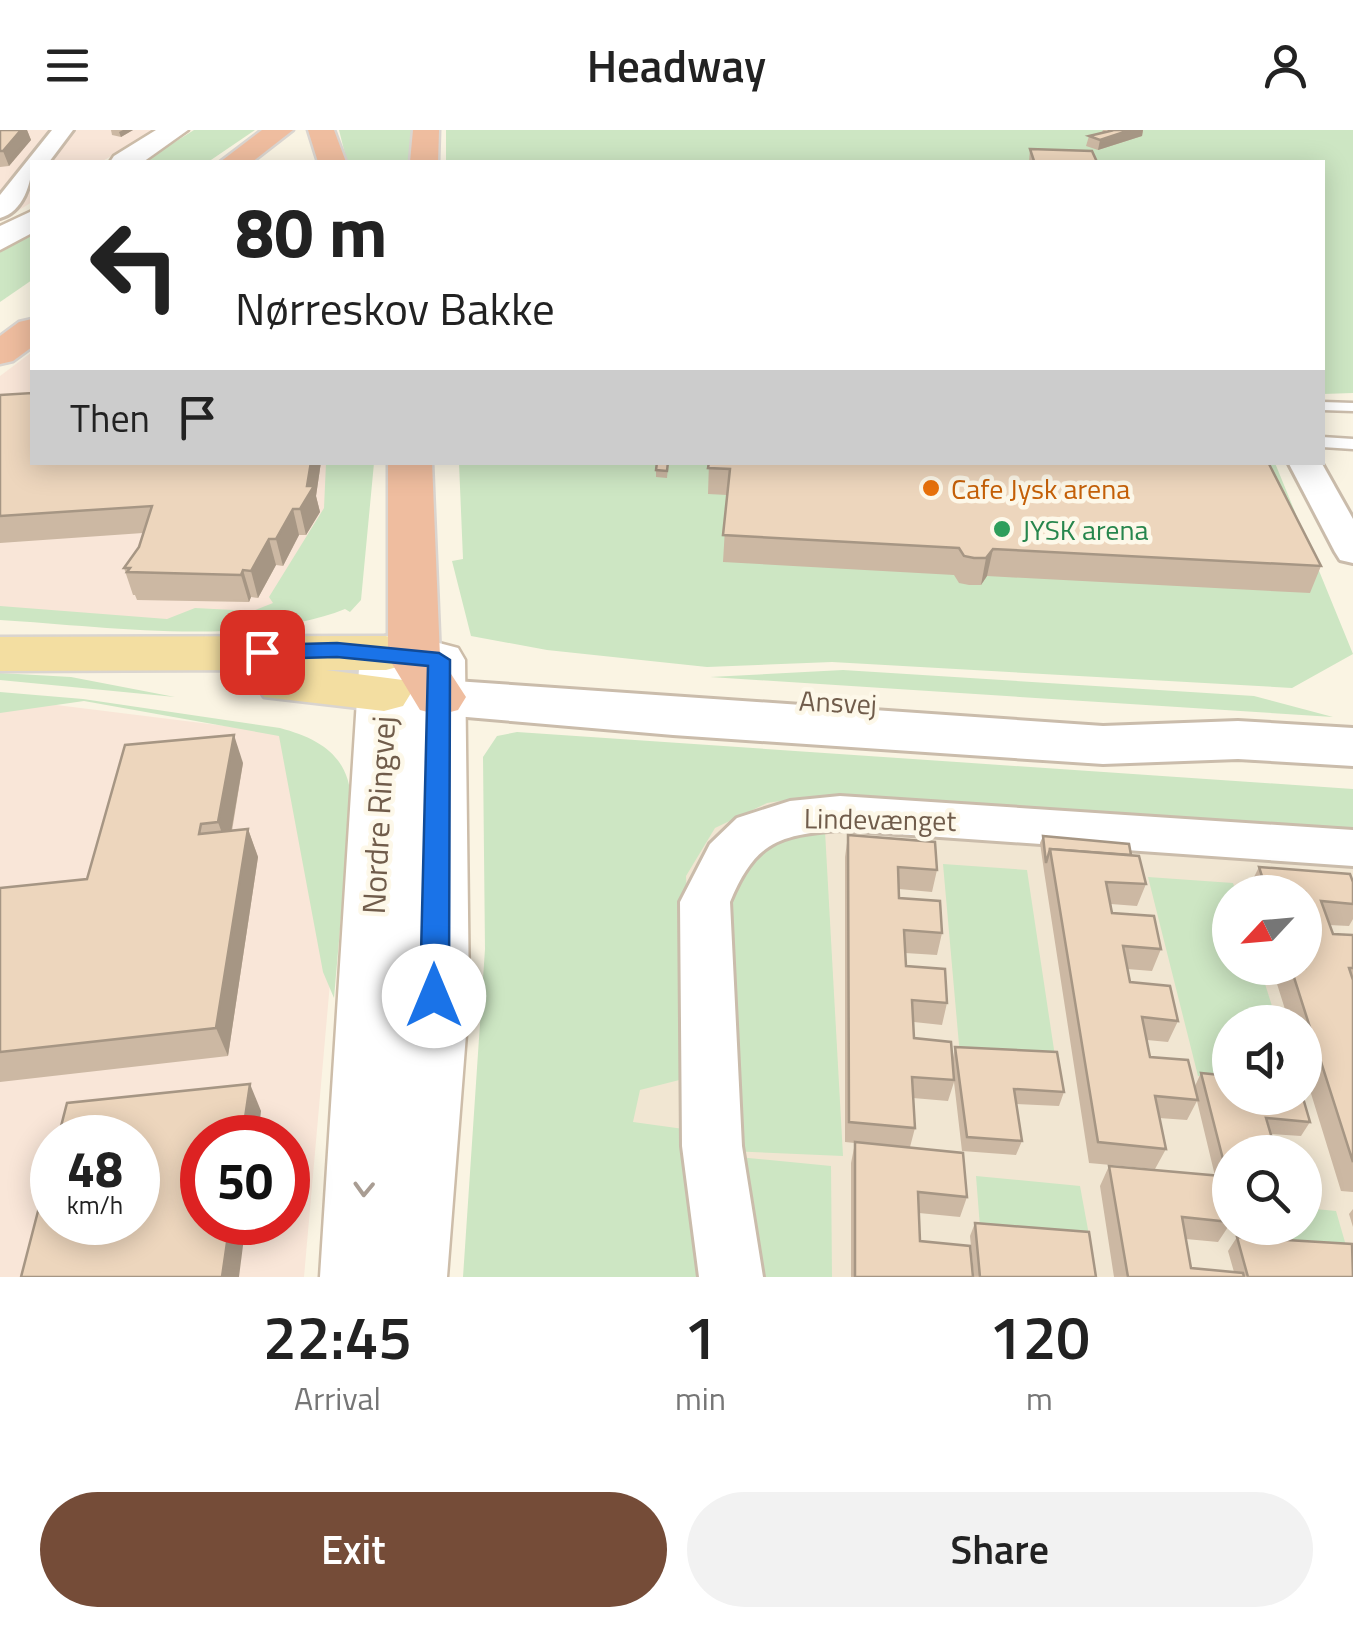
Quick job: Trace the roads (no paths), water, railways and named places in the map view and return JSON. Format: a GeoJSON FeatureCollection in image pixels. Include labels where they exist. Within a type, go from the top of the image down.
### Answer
{"type":"FeatureCollection","features":[{"type":"Feature","properties":{"kind":"highway"},"geometry":{"type":"LineString","coordinates":[[237,160],[280,130]]}},
{"type":"Feature","properties":{"kind":"highway"},"geometry":{"type":"LineString","coordinates":[[424,160],[426,130]]}},
{"type":"Feature","properties":{"kind":"highway"},"geometry":{"type":"LineString","coordinates":[[273,160],[323,144]]}},
{"type":"Feature","properties":{"kind":"highway"},"geometry":{"type":"LineString","coordinates":[[0,324],[30,303]]}},
{"type":"Feature","properties":{"kind":"highway"},"geometry":{"type":"LineString","coordinates":[[0,354],[30,332]]}},
{"type":"Feature","properties":{"kind":"highway"},"geometry":{"type":"LineString","coordinates":[[398,465],[412,676]]}},
{"type":"Feature","properties":{"kind":"highway"},"geometry":{"type":"LineString","coordinates":[[410,465],[412,676]]}},
{"type":"Feature","properties":{"kind":"highway"},"geometry":{"type":"LineString","coordinates":[[412,676],[435,465]]}},
{"type":"Feature","properties":{"kind":"main road"},"geometry":{"type":"LineString","coordinates":[[127,160],[175,130]]}},
{"type":"Feature","properties":{"kind":"main road"},"geometry":{"type":"LineString","coordinates":[[0,240],[30,221]]}},
{"type":"Feature","properties":{"kind":"main road"},"geometry":{"type":"LineString","coordinates":[[1,654],[181,678],[412,676],[391,1272]]}},
{"type":"Feature","properties":{"kind":"street"},"geometry":{"type":"LineString","coordinates":[[40,160],[63,130]]}},
{"type":"Feature","properties":{"kind":"street"},"geometry":{"type":"LineString","coordinates":[[0,211],[30,173]]}},
{"type":"Feature","properties":{"kind":"street"},"geometry":{"type":"LineString","coordinates":[[1306,465],[1353,552]]}},
{"type":"Feature","properties":{"kind":"street","name":"Ansvej"},"geometry":{"type":"LineString","coordinates":[[412,676],[673,717],[1103,745],[1238,740],[1353,747]]}},
{"type":"Feature","properties":{"kind":"street","name":"Lindevænget"},"geometry":{"type":"LineString","coordinates":[[731,1277],[712,1146],[705,902],[719,864],[737,840],[767,824],[798,816],[840,813],[1353,848]]}},
{"type":"Feature","properties":{"kind":"lane"},"geometry":{"type":"LineString","coordinates":[[1325,406],[1353,407]]}},
{"type":"Feature","properties":{"kind":"lane"},"geometry":{"type":"LineString","coordinates":[[1325,442],[1353,444]]}},
{"type":"Feature","properties":{"kind":"place","name":"Cafe Jysk arena"},"geometry":{"type":"Point","coordinates":[931,488]}},
{"type":"Feature","properties":{"kind":"place","name":"JYSK arena"},"geometry":{"type":"Point","coordinates":[1002,529]}}]}
